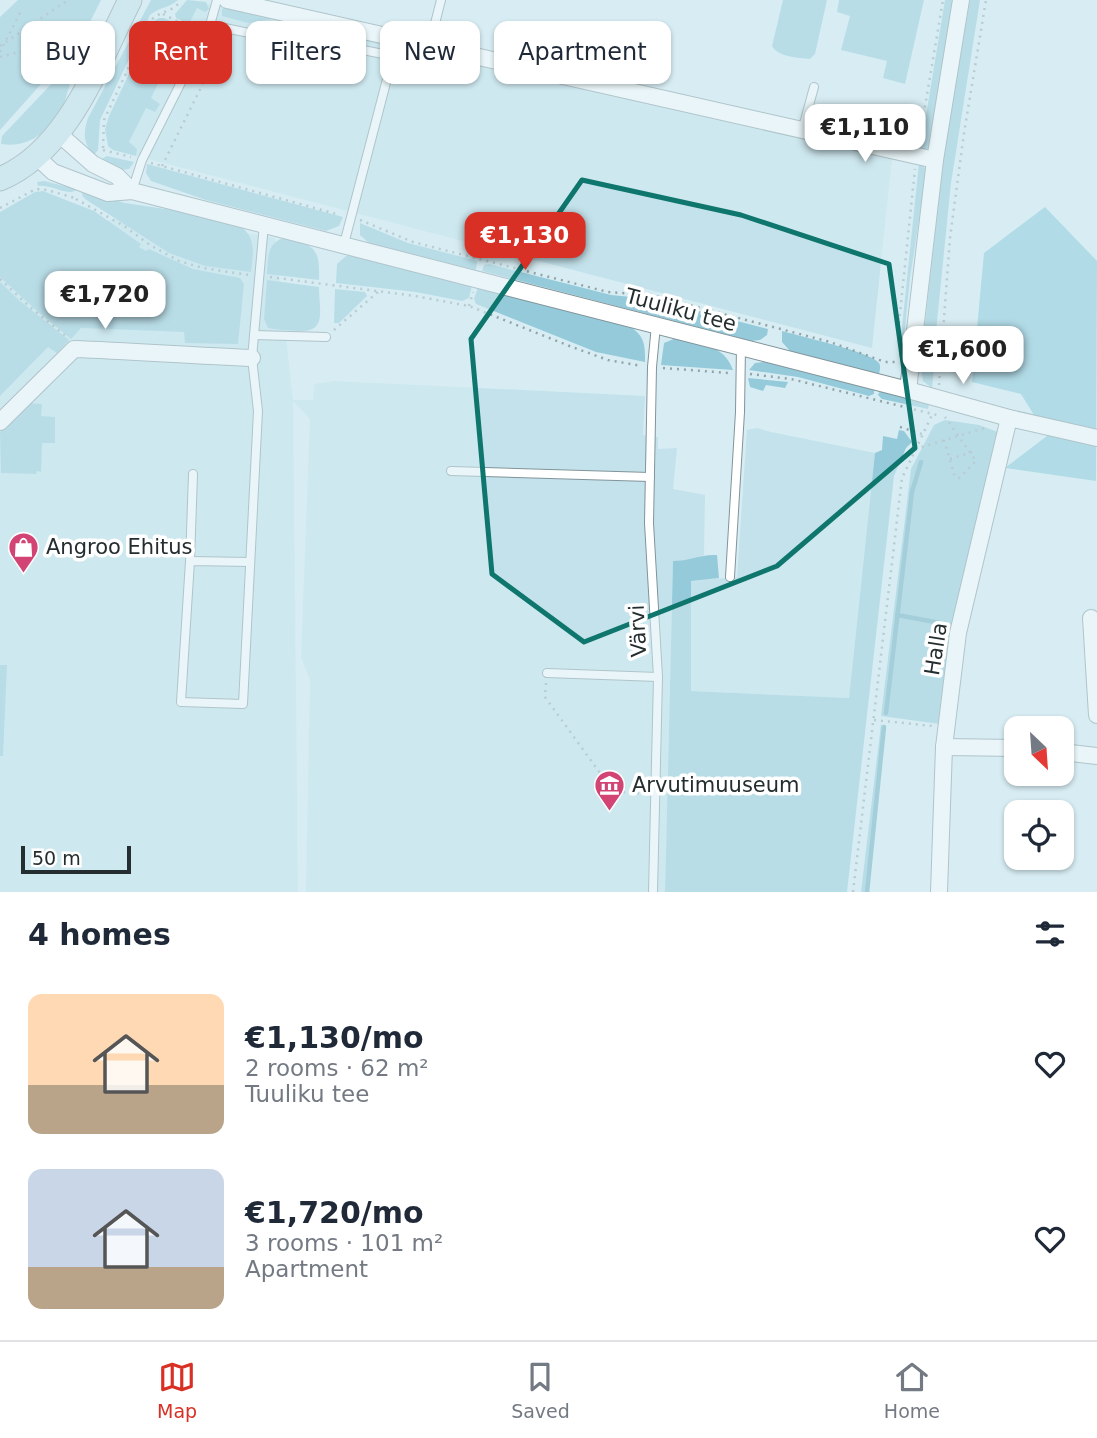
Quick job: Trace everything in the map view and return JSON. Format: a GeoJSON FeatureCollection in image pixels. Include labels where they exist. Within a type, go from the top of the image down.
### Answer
{"type":"FeatureCollection","features":[{"type":"Feature","properties":{"kind":"main road"},"geometry":{"type":"LineString","coordinates":[[5,174],[37,158],[59,134],[130,0]]}},
{"type":"Feature","properties":{"kind":"street"},"geometry":{"type":"LineString","coordinates":[[227,0],[380,35]]}},
{"type":"Feature","properties":{"kind":"street"},"geometry":{"type":"LineString","coordinates":[[908,390],[935,160],[961,0]]}},
{"type":"Feature","properties":{"kind":"street"},"geometry":{"type":"LineString","coordinates":[[480,58],[935,160]]}},
{"type":"Feature","properties":{"kind":"street","name":"Tuuliku tee"},"geometry":{"type":"LineString","coordinates":[[59,134],[93,164],[117,176],[132,191]]}},
{"type":"Feature","properties":{"kind":"street","name":"Tuuliku tee"},"geometry":{"type":"LineString","coordinates":[[37,158],[53,172],[108,194],[132,191],[1009,418],[1097,438]]}},
{"type":"Feature","properties":{"kind":"street"},"geometry":{"type":"LineString","coordinates":[[0,422],[74,349],[252,358]]}},
{"type":"Feature","properties":{"kind":"street","name":"Halla"},"geometry":{"type":"LineString","coordinates":[[939,892],[944,747],[958,633],[1009,418]]}},
{"type":"Feature","properties":{"kind":"street"},"geometry":{"type":"LineString","coordinates":[[1091,618],[1097,715]]}},
{"type":"Feature","properties":{"kind":"street"},"geometry":{"type":"LineString","coordinates":[[944,747],[1004,748]]}},
{"type":"Feature","properties":{"kind":"street"},"geometry":{"type":"LineString","coordinates":[[1074,753],[1097,756]]}},
{"type":"Feature","properties":{"kind":"lane"},"geometry":{"type":"LineString","coordinates":[[210,21],[217,0]]}},
{"type":"Feature","properties":{"kind":"lane"},"geometry":{"type":"LineString","coordinates":[[436,21],[441,0]]}},
{"type":"Feature","properties":{"kind":"lane"},"geometry":{"type":"LineString","coordinates":[[232,30],[303,44],[323,42],[380,53]]}},
{"type":"Feature","properties":{"kind":"lane"},"geometry":{"type":"LineString","coordinates":[[132,191],[142,160],[180,84]]}},
{"type":"Feature","properties":{"kind":"lane"},"geometry":{"type":"LineString","coordinates":[[344,244],[386,84]]}},
{"type":"Feature","properties":{"kind":"lane"},"geometry":{"type":"LineString","coordinates":[[802,131],[814,87]]}},
{"type":"Feature","properties":{"kind":"lane"},"geometry":{"type":"LineString","coordinates":[[193,474],[181,702],[243,704],[258,411],[252,358],[264,224]]}},
{"type":"Feature","properties":{"kind":"lane","name":"Värvi"},"geometry":{"type":"LineString","coordinates":[[653,892],[658,677],[649,523],[649,367],[656,325]]}},
{"type":"Feature","properties":{"kind":"lane"},"geometry":{"type":"LineString","coordinates":[[254,335],[326,337]]}},
{"type":"Feature","properties":{"kind":"lane"},"geometry":{"type":"LineString","coordinates":[[730,577],[740,412],[741,347]]}},
{"type":"Feature","properties":{"kind":"lane"},"geometry":{"type":"LineString","coordinates":[[451,471],[650,477]]}},
{"type":"Feature","properties":{"kind":"lane"},"geometry":{"type":"LineString","coordinates":[[190,561],[250,562]]}},
{"type":"Feature","properties":{"kind":"lane"},"geometry":{"type":"LineString","coordinates":[[547,673],[658,677]]}},
{"type":"Feature","properties":{"kind":"path"},"geometry":{"type":"LineString","coordinates":[[2,45],[68,0]]}},
{"type":"Feature","properties":{"kind":"path"},"geometry":{"type":"LineString","coordinates":[[97,157],[103,150],[104,120],[151,20],[156,14],[178,6],[181,0]]}},
{"type":"Feature","properties":{"kind":"path"},"geometry":{"type":"LineString","coordinates":[[939,390],[950,238],[986,0]]}},
{"type":"Feature","properties":{"kind":"path"},"geometry":{"type":"LineString","coordinates":[[21,51],[0,55],[2,45],[22,9]]}},
{"type":"Feature","properties":{"kind":"path"},"geometry":{"type":"LineString","coordinates":[[103,150],[366,222],[413,242],[608,292],[651,295],[830,342],[885,362],[900,362]]}},
{"type":"Feature","properties":{"kind":"path"},"geometry":{"type":"LineString","coordinates":[[0,208],[36,189],[47,190],[76,199],[124,226],[150,246],[179,261],[251,275]]}},
{"type":"Feature","properties":{"kind":"path"},"geometry":{"type":"LineString","coordinates":[[76,199],[79,190]]}},
{"type":"Feature","properties":{"kind":"path"},"geometry":{"type":"LineString","coordinates":[[267,277],[470,306],[584,351],[649,367]]}},
{"type":"Feature","properties":{"kind":"path"},"geometry":{"type":"LineString","coordinates":[[0,279],[70,339],[74,349]]}},
{"type":"Feature","properties":{"kind":"path"},"geometry":{"type":"LineString","coordinates":[[470,306],[475,286]]}},
{"type":"Feature","properties":{"kind":"path"},"geometry":{"type":"LineString","coordinates":[[326,337],[379,291]]}},
{"type":"Feature","properties":{"kind":"path"},"geometry":{"type":"LineString","coordinates":[[922,364],[939,367]]}},
{"type":"Feature","properties":{"kind":"path"},"geometry":{"type":"LineString","coordinates":[[662,368],[732,373]]}},
{"type":"Feature","properties":{"kind":"path"},"geometry":{"type":"LineString","coordinates":[[748,373],[791,379],[932,415],[950,417]]}},
{"type":"Feature","properties":{"kind":"path"},"geometry":{"type":"LineString","coordinates":[[853,892],[902,478],[935,406]]}},
{"type":"Feature","properties":{"kind":"path"},"geometry":{"type":"LineString","coordinates":[[944,440],[955,477],[958,478],[976,461],[945,417]]}},
{"type":"Feature","properties":{"kind":"path"},"geometry":{"type":"LineString","coordinates":[[915,449],[990,426],[979,422]]}},
{"type":"Feature","properties":{"kind":"path"},"geometry":{"type":"LineString","coordinates":[[900,427],[922,434]]}},
{"type":"Feature","properties":{"kind":"path"},"geometry":{"type":"LineString","coordinates":[[950,459],[972,452]]}},
{"type":"Feature","properties":{"kind":"path"},"geometry":{"type":"LineString","coordinates":[[547,673],[545,697],[613,791],[655,795]]}},
{"type":"Feature","properties":{"kind":"path"},"geometry":{"type":"LineString","coordinates":[[874,720],[947,727]]}},
{"type":"Feature","properties":{"kind":"highlighted area"},"geometry":{"type":"Polygon","coordinates":[[[582,180],[741,215],[889,264],[915,448],[777,566],[584,642],[492,574],[471,339],[582,180]]]}},
{"type":"Feature","properties":{"kind":"shaded area"},"geometry":{"type":"Polygon","coordinates":[[[18,0],[101,0],[90,21],[21,21],[21,84],[41,84],[0,130],[0,17],[18,0]]]}},
{"type":"Feature","properties":{"kind":"shaded area"},"geometry":{"type":"Polygon","coordinates":[[[151,0],[178,0],[157,10],[147,21],[140,21],[151,0]]]}},
{"type":"Feature","properties":{"kind":"shaded area"},"geometry":{"type":"Polygon","coordinates":[[[187,0],[206,2],[209,9],[205,12],[197,8],[190,21],[182,21],[176,18],[175,14],[187,0]]]}},
{"type":"Feature","properties":{"kind":"shaded area"},"geometry":{"type":"Polygon","coordinates":[[[192,0],[285,21],[246,21],[246,84],[366,84],[366,39],[380,42],[380,84],[480,84],[480,65],[494,68],[494,84],[564,84],[892,158],[872,348],[114,150],[148,84],[232,84],[232,21],[181,21],[192,0]]]}},
{"type":"Feature","properties":{"kind":"shaded area"},"geometry":{"type":"Polygon","coordinates":[[[783,0],[827,0],[815,54],[810,59],[783,55],[772,46],[783,0]]]}},
{"type":"Feature","properties":{"kind":"shaded area"},"geometry":{"type":"Polygon","coordinates":[[[839,0],[924,0],[905,84],[883,78],[887,61],[841,50],[850,16],[837,12],[839,0]]]}},
{"type":"Feature","properties":{"kind":"shaded area"},"geometry":{"type":"Polygon","coordinates":[[[945,0],[954,0],[930,144],[927,150],[920,152],[945,0]]]}},
{"type":"Feature","properties":{"kind":"shaded area"},"geometry":{"type":"Polygon","coordinates":[[[970,0],[980,0],[951,183],[933,361],[921,361],[943,160],[970,0]]]}},
{"type":"Feature","properties":{"kind":"shaded area"},"geometry":{"type":"Polygon","coordinates":[[[225,7],[289,21],[273,19],[246,22],[222,16],[222,9],[225,7]]]}},
{"type":"Feature","properties":{"kind":"shaded area"},"geometry":{"type":"Polygon","coordinates":[[[164,18],[170,21],[154,21],[164,18]]]}},
{"type":"Feature","properties":{"kind":"shaded area"},"geometry":{"type":"Polygon","coordinates":[[[366,38],[380,41],[378,44],[366,41],[366,38]]]}},
{"type":"Feature","properties":{"kind":"shaded area"},"geometry":{"type":"Polygon","coordinates":[[[129,41],[129,59],[100,120],[98,150],[94,155],[85,138],[85,128],[106,84],[115,84],[115,67],[129,41]]]}},
{"type":"Feature","properties":{"kind":"shaded area"},"geometry":{"type":"Polygon","coordinates":[[[129,74],[129,84],[158,84],[151,98],[160,104],[155,112],[146,108],[129,142],[137,149],[136,156],[108,146],[105,129],[129,74]]]}},
{"type":"Feature","properties":{"kind":"shaded area"},"geometry":{"type":"Polygon","coordinates":[[[51,84],[70,85],[58,115],[38,136],[21,144],[11,145],[1,144],[2,136],[51,84]]]}},
{"type":"Feature","properties":{"kind":"shaded area"},"geometry":{"type":"Polygon","coordinates":[[[107,156],[134,162],[129,169],[121,170],[100,160],[107,156]]]}},
{"type":"Feature","properties":{"kind":"shaded area"},"geometry":{"type":"Polygon","coordinates":[[[919,163],[925,168],[926,175],[910,278],[902,357],[899,356],[919,163]]]}},
{"type":"Feature","properties":{"kind":"shaded area"},"geometry":{"type":"Polygon","coordinates":[[[147,164],[343,217],[339,226],[326,231],[206,200],[151,181],[146,173],[147,164]]]}},
{"type":"Feature","properties":{"kind":"shaded area"},"geometry":{"type":"Polygon","coordinates":[[[44,181],[76,189],[66,192],[38,186],[37,182],[44,181]]]}},
{"type":"Feature","properties":{"kind":"shaded area"},"geometry":{"type":"Polygon","coordinates":[[[43,191],[94,211],[141,244],[139,247],[146,251],[149,249],[193,269],[240,278],[244,284],[238,344],[185,343],[184,332],[81,328],[71,339],[0,277],[0,212],[35,192],[43,191]]]}},
{"type":"Feature","properties":{"kind":"shaded area"},"geometry":{"type":"Polygon","coordinates":[[[83,191],[125,203],[179,211],[240,226],[251,241],[251,272],[205,266],[169,253],[85,199],[83,191]]]}},
{"type":"Feature","properties":{"kind":"shaded area"},"geometry":{"type":"Polygon","coordinates":[[[1045,207],[1097,261],[1096,481],[1005,468],[1047,436],[1021,394],[972,382],[984,253],[1045,207]]]}},
{"type":"Feature","properties":{"kind":"shaded area"},"geometry":{"type":"Polygon","coordinates":[[[132,217],[173,220],[275,238],[293,400],[313,400],[314,384],[335,381],[645,396],[643,435],[658,437],[658,449],[677,448],[673,489],[705,495],[704,555],[690,561],[673,562],[665,892],[306,892],[310,680],[301,657],[310,419],[293,401],[298,892],[0,892],[0,261],[80,224],[132,217]]]}},
{"type":"Feature","properties":{"kind":"shaded area"},"geometry":{"type":"Polygon","coordinates":[[[360,223],[408,243],[474,260],[477,262],[476,270],[369,243],[360,235],[360,223]]]}},
{"type":"Feature","properties":{"kind":"shaded area"},"geometry":{"type":"Polygon","coordinates":[[[287,237],[304,243],[314,251],[317,256],[319,280],[267,274],[268,256],[272,246],[287,237]]]}},
{"type":"Feature","properties":{"kind":"shaded area"},"geometry":{"type":"Polygon","coordinates":[[[351,255],[472,285],[469,298],[462,301],[416,292],[336,283],[337,264],[351,255]]]}},
{"type":"Feature","properties":{"kind":"shaded area"},"geometry":{"type":"Polygon","coordinates":[[[489,264],[611,295],[652,299],[768,329],[767,335],[760,340],[751,341],[482,271],[484,265],[489,264]]]}},
{"type":"Feature","properties":{"kind":"shaded area"},"geometry":{"type":"Polygon","coordinates":[[[267,280],[319,287],[318,324],[307,331],[268,328],[264,319],[267,280]]]}},
{"type":"Feature","properties":{"kind":"shaded area"},"geometry":{"type":"Polygon","coordinates":[[[0,282],[69,340],[57,353],[48,347],[0,396],[0,282]]]}},
{"type":"Feature","properties":{"kind":"shaded area"},"geometry":{"type":"Polygon","coordinates":[[[478,287],[629,326],[643,341],[645,362],[596,352],[476,304],[474,299],[478,287]]]}},
{"type":"Feature","properties":{"kind":"shaded area"},"geometry":{"type":"Polygon","coordinates":[[[335,289],[365,292],[367,296],[339,323],[334,323],[335,289]]]}},
{"type":"Feature","properties":{"kind":"shaded area"},"geometry":{"type":"Polygon","coordinates":[[[782,331],[863,354],[879,363],[879,374],[791,352],[782,342],[782,331]]]}},
{"type":"Feature","properties":{"kind":"shaded area"},"geometry":{"type":"Polygon","coordinates":[[[676,338],[717,350],[729,361],[733,370],[661,365],[664,343],[676,338]]]}},
{"type":"Feature","properties":{"kind":"shaded area"},"geometry":{"type":"Polygon","coordinates":[[[765,362],[874,390],[874,394],[869,396],[798,377],[749,370],[755,363],[765,362]]]}},
{"type":"Feature","properties":{"kind":"shaded area"},"geometry":{"type":"Polygon","coordinates":[[[921,367],[934,368],[932,388],[923,381],[921,367]]]}},
{"type":"Feature","properties":{"kind":"shaded area"},"geometry":{"type":"Polygon","coordinates":[[[748,378],[788,382],[785,388],[766,385],[763,391],[750,387],[748,378]]]}},
{"type":"Feature","properties":{"kind":"shaded area"},"geometry":{"type":"Polygon","coordinates":[[[880,391],[929,404],[928,409],[882,399],[878,395],[880,391]]]}},
{"type":"Feature","properties":{"kind":"shaded area"},"geometry":{"type":"Polygon","coordinates":[[[28,403],[42,404],[41,416],[55,417],[55,443],[42,443],[41,472],[1,473],[0,432],[28,403]]]}},
{"type":"Feature","properties":{"kind":"shaded area"},"geometry":{"type":"Polygon","coordinates":[[[945,420],[979,425],[998,432],[940,724],[881,716],[911,469],[934,425],[945,420]]]}},
{"type":"Feature","properties":{"kind":"shaded area"},"geometry":{"type":"Polygon","coordinates":[[[757,428],[875,453],[849,698],[691,691],[691,581],[737,577],[747,430],[757,428]]]}},
{"type":"Feature","properties":{"kind":"shaded area"},"geometry":{"type":"Polygon","coordinates":[[[899,430],[904,431],[912,442],[906,448],[894,476],[847,892],[665,892],[673,561],[717,555],[719,578],[691,581],[691,691],[849,698],[875,453],[882,450],[883,436],[897,439],[899,430]]]}},
{"type":"Feature","properties":{"kind":"shaded area"},"geometry":{"type":"Polygon","coordinates":[[[0,665],[7,665],[3,756],[0,756],[0,665]]]}},
{"type":"Feature","properties":{"kind":"shaded area"},"geometry":{"type":"Polygon","coordinates":[[[881,724],[884,727],[867,892],[861,892],[881,724]]]}},
{"type":"Feature","properties":{"kind":"waterway"},"geometry":{"type":"LineString","coordinates":[[886,713],[912,492],[921,462]]}},
{"type":"Feature","properties":{"kind":"waterway"},"geometry":{"type":"LineString","coordinates":[[897,615],[946,624]]}},
{"type":"Feature","properties":{"kind":"waterway"},"geometry":{"type":"LineString","coordinates":[[867,892],[884,727]]}},
{"type":"Feature","properties":{"kind":"place","name":"Angroo Ehitus"},"geometry":{"type":"Point","coordinates":[23,574]}},
{"type":"Feature","properties":{"kind":"place","name":"Arvutimuuseum"},"geometry":{"type":"Point","coordinates":[609,812]}}]}
